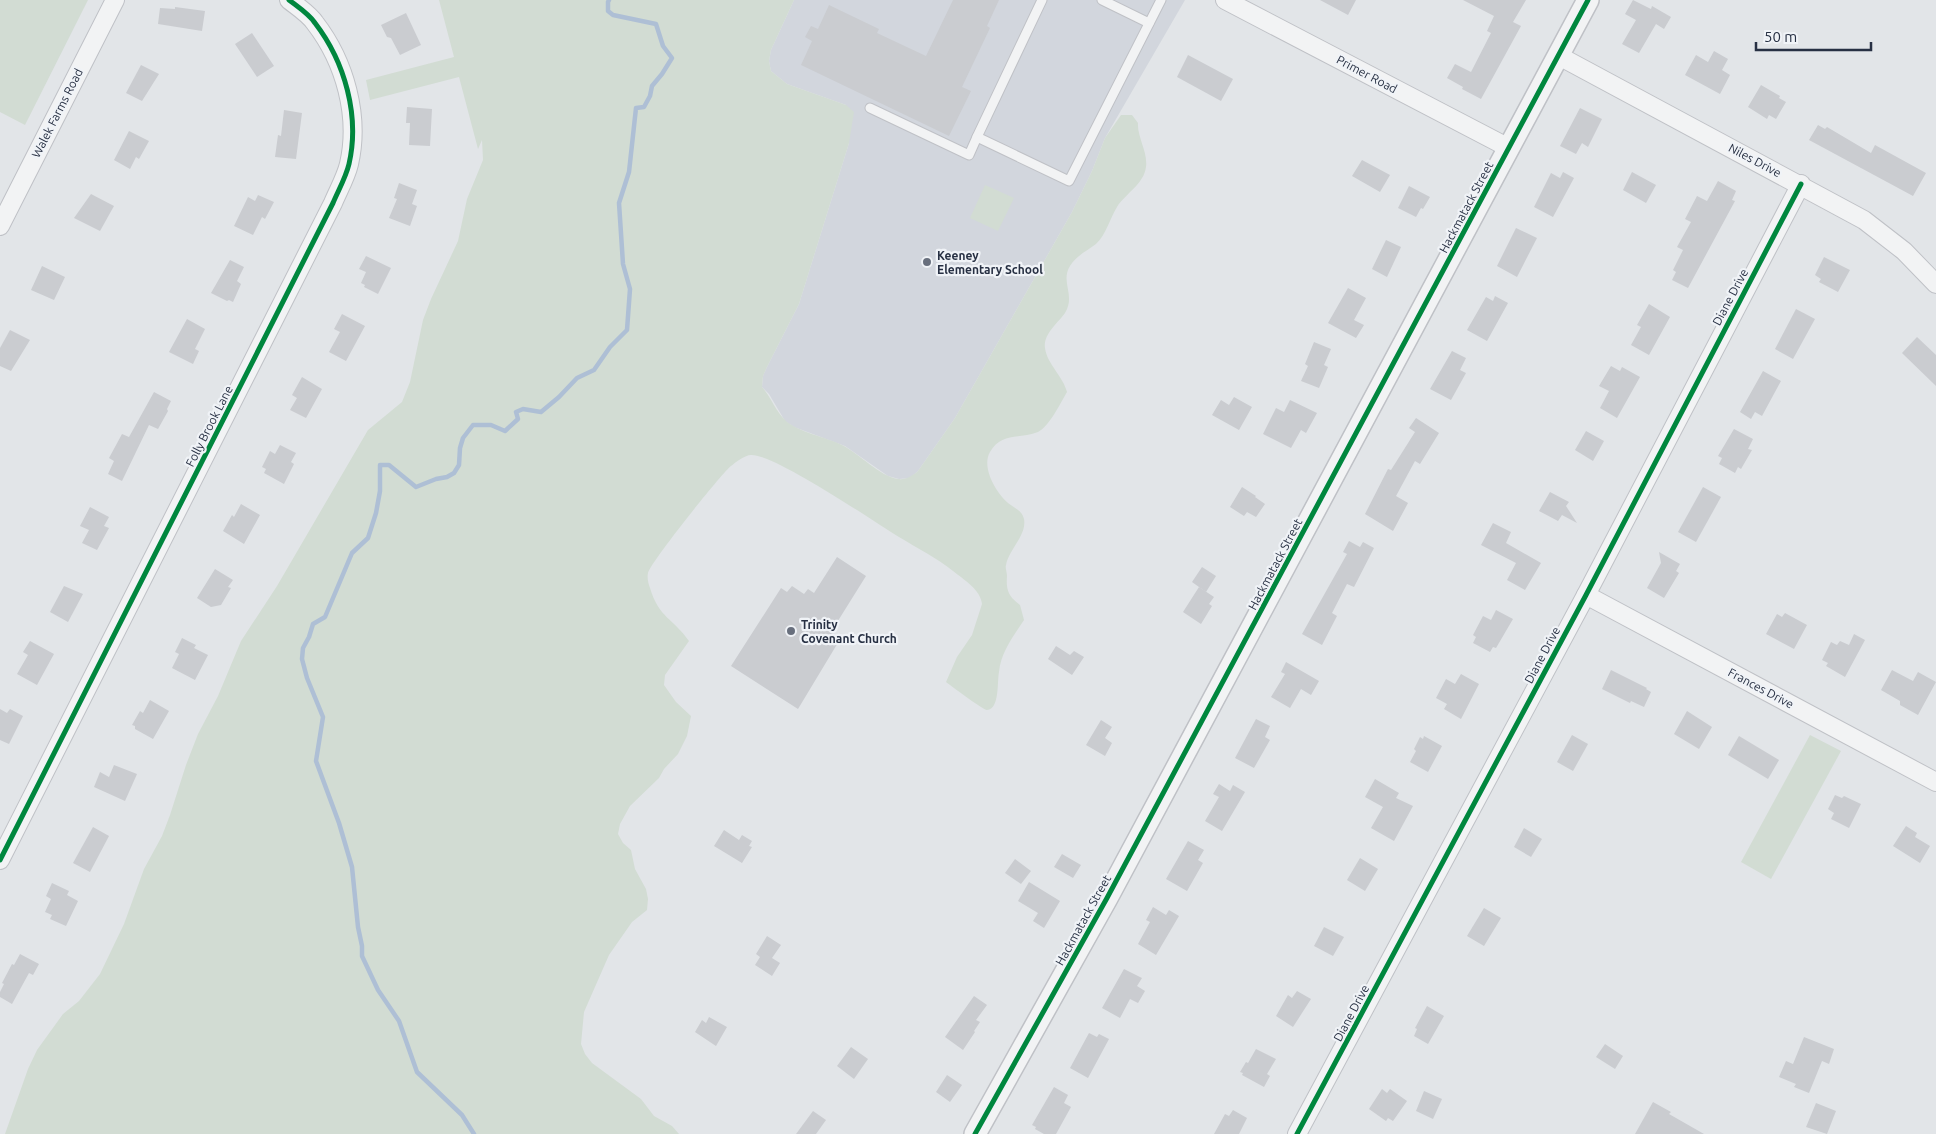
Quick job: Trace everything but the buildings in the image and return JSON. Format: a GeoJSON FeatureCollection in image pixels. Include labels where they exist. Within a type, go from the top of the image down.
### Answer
{"type":"FeatureCollection","features":[{"type":"Feature","properties":{"kind":"street","name":"Walek Farms Road"},"geometry":{"type":"LineString","coordinates":[[0,226],[115,0]]}},
{"type":"Feature","properties":{"kind":"street","name":"Folly Brook Lane"},"geometry":{"type":"LineString","coordinates":[[0,860],[333,203],[349,164],[353,127],[348,91],[340,67],[315,22],[289,0]]}},
{"type":"Feature","properties":{"kind":"street","name":"Primer Road"},"geometry":{"type":"LineString","coordinates":[[1225,0],[1509,148]]}},
{"type":"Feature","properties":{"kind":"street","name":"Hackmatack Street"},"geometry":{"type":"LineString","coordinates":[[975,1134],[1112,889],[1588,0]]}},
{"type":"Feature","properties":{"kind":"street","name":"Niles Drive"},"geometry":{"type":"LineString","coordinates":[[1559,56],[1801,184],[1864,220],[1904,251],[1936,284]]}},
{"type":"Feature","properties":{"kind":"street","name":"Diane Drive"},"geometry":{"type":"LineString","coordinates":[[1297,1134],[1586,595],[1801,184]]}},
{"type":"Feature","properties":{"kind":"street","name":"Frances Drive"},"geometry":{"type":"LineString","coordinates":[[1586,595],[1936,782]]}},
{"type":"Feature","properties":{"kind":"lane"},"geometry":{"type":"LineString","coordinates":[[870,108],[969,155],[1042,0]]}},
{"type":"Feature","properties":{"kind":"lane"},"geometry":{"type":"LineString","coordinates":[[1102,0],[1150,23]]}},
{"type":"Feature","properties":{"kind":"lane"},"geometry":{"type":"LineString","coordinates":[[977,137],[1069,181],[1161,0]]}},
{"type":"Feature","properties":{"kind":"shaded area"},"geometry":{"type":"Polygon","coordinates":[[[0,0],[88,0],[25,125],[0,112],[0,0]]]}},
{"type":"Feature","properties":{"kind":"shaded area"},"geometry":{"type":"Polygon","coordinates":[[[439,0],[794,0],[771,50],[769,61],[771,71],[787,84],[846,105],[854,112],[849,143],[799,304],[767,367],[763,376],[762,387],[779,413],[791,425],[842,445],[884,474],[898,479],[909,477],[918,471],[955,418],[1072,212],[1092,171],[1105,138],[1121,115],[1132,115],[1138,123],[1146,161],[1145,173],[1138,184],[1120,202],[1096,244],[1079,256],[1070,266],[1067,272],[1068,306],[1046,338],[1046,354],[1067,392],[1054,414],[1042,429],[1032,434],[1000,441],[990,452],[988,458],[987,465],[991,479],[999,493],[1003,499],[1022,513],[1024,519],[1023,531],[1010,553],[1006,567],[1009,592],[1020,605],[1024,620],[1002,658],[996,700],[994,705],[987,710],[946,682],[957,657],[972,635],[982,604],[981,599],[971,585],[940,562],[802,476],[763,458],[751,455],[746,456],[731,466],[714,485],[673,537],[648,573],[649,584],[658,606],[689,641],[665,675],[664,685],[676,702],[691,716],[687,736],[678,754],[664,769],[659,778],[630,806],[620,824],[618,834],[623,843],[631,850],[635,869],[646,889],[648,899],[647,910],[632,922],[609,955],[584,1012],[581,1044],[585,1054],[592,1063],[641,1099],[654,1116],[672,1126],[679,1134],[5,1134],[28,1069],[37,1050],[63,1014],[79,1001],[100,974],[124,924],[144,869],[162,836],[198,734],[218,696],[241,641],[277,586],[368,430],[402,402],[410,382],[423,320],[458,241],[467,199],[483,160],[482,140],[478,149],[459,77],[370,100],[366,80],[454,57],[439,0]]]}},
{"type":"Feature","properties":{"kind":"shaded area","name":"Keeney Elementary School"},"geometry":{"type":"Polygon","coordinates":[[[794,0],[1185,0],[1105,138],[1092,171],[1072,212],[955,418],[918,471],[910,478],[899,479],[888,476],[845,446],[794,427],[785,421],[769,394],[762,387],[763,376],[767,367],[799,304],[849,143],[846,105],[787,84],[771,71],[769,61],[771,50],[794,0]]]}},
{"type":"Feature","properties":{"kind":"shaded area"},"geometry":{"type":"Polygon","coordinates":[[[985,185],[1014,198],[998,231],[970,218],[985,185]]]}},
{"type":"Feature","properties":{"kind":"shaded area"},"geometry":{"type":"Polygon","coordinates":[[[1810,735],[1841,751],[1771,879],[1741,862],[1810,735]]]}},
{"type":"Feature","properties":{"kind":"waterway"},"geometry":{"type":"LineString","coordinates":[[474,1134],[462,1115],[417,1072],[399,1021],[378,990],[362,956],[352,867],[339,823],[316,761],[323,717],[307,678],[302,659],[303,648],[313,624],[325,617],[352,553],[368,538],[376,513],[380,491],[380,465],[389,465],[416,487],[447,477],[454,473],[459,465],[460,448],[463,438],[473,425],[491,425],[505,431],[518,419],[516,412],[523,409],[541,412],[577,378],[594,370],[610,347],[627,330],[630,289],[623,264],[619,203],[629,172],[636,108],[644,107],[650,96],[652,86],[672,58],[663,46],[656,24],[613,15],[608,11],[609,0]]}},
{"type":"Feature","properties":{"kind":"cycle path"},"geometry":{"type":"LineString","coordinates":[[0,860],[333,203],[348,169],[353,127],[351,109],[342,72],[326,38],[315,23],[289,0]]}},
{"type":"Feature","properties":{"kind":"cycle path"},"geometry":{"type":"LineString","coordinates":[[975,1134],[1107,898],[1588,0]]}},
{"type":"Feature","properties":{"kind":"cycle path"},"geometry":{"type":"LineString","coordinates":[[1297,1134],[1586,595],[1801,184]]}},
{"type":"Feature","properties":{"kind":"place","name":"Keeney Elementary School"},"geometry":{"type":"Point","coordinates":[927,262]}},
{"type":"Feature","properties":{"kind":"place","name":"Trinity Covenant Church"},"geometry":{"type":"Point","coordinates":[791,631]}}]}
